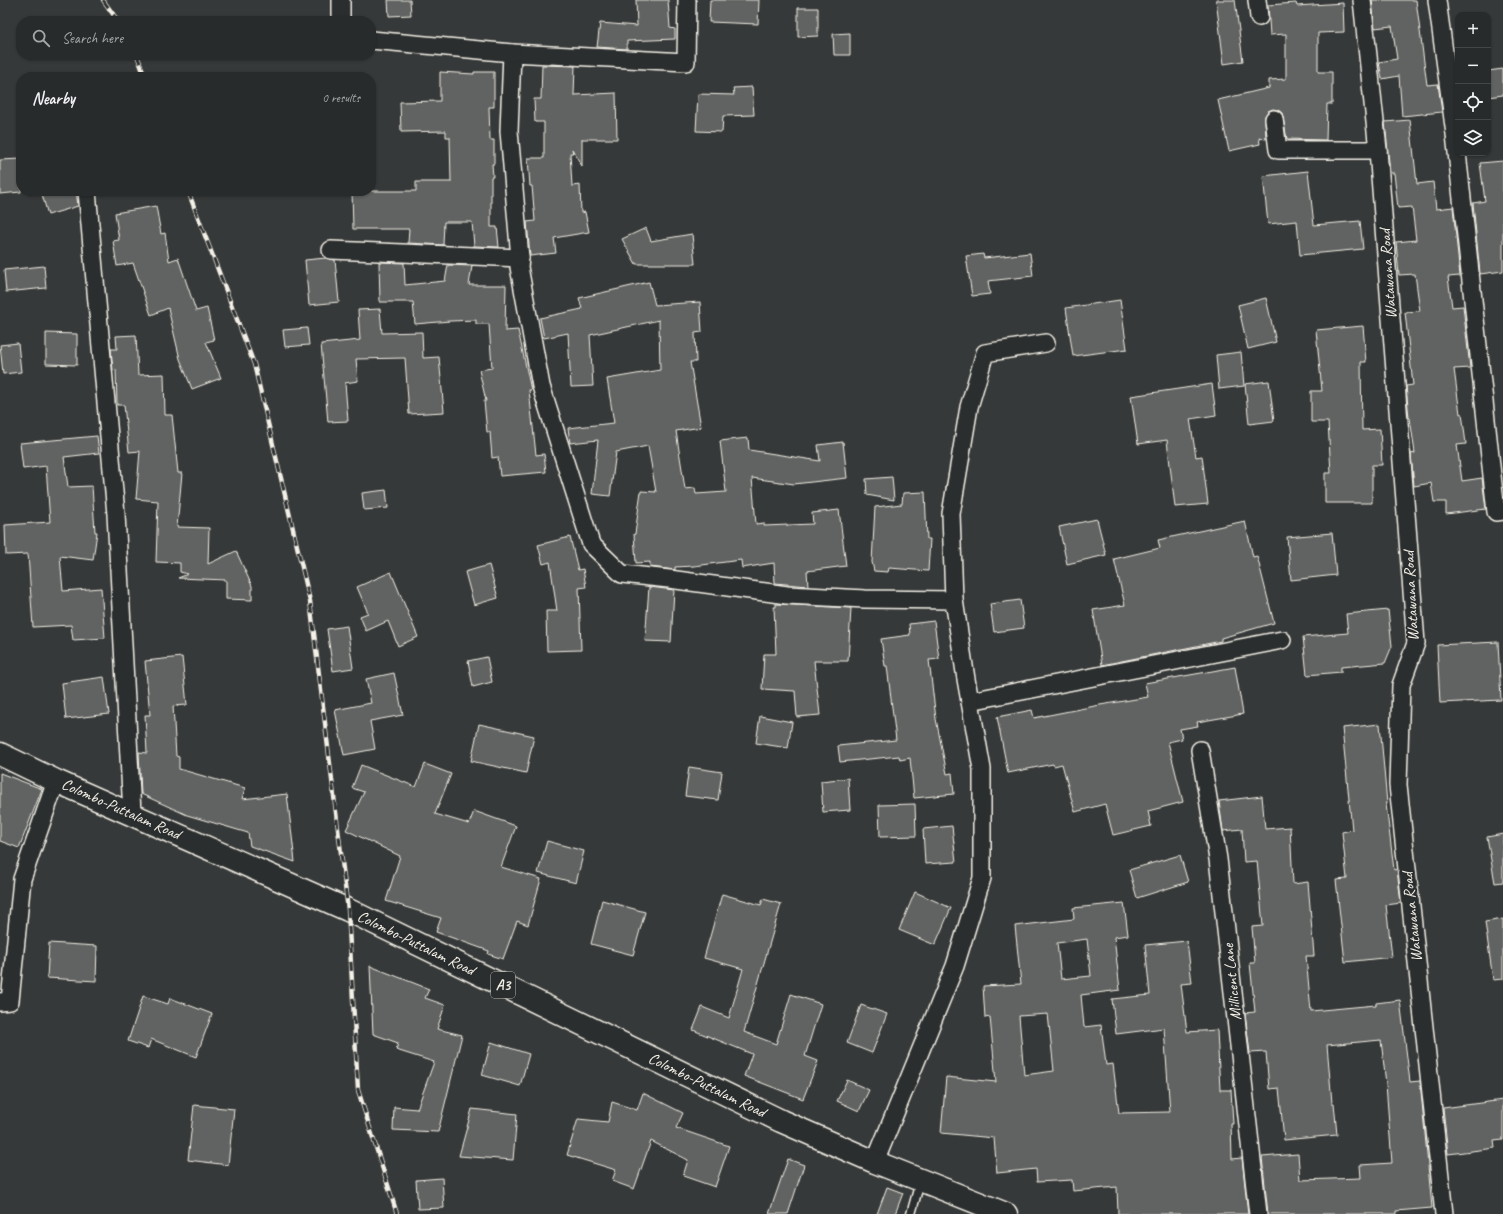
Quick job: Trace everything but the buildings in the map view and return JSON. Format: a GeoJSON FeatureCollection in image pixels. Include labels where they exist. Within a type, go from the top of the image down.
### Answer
{"type":"FeatureCollection","features":[{"type":"Feature","properties":{"kind":"highway","name":"Colombo-Puttalam Road"},"geometry":{"type":"LineString","coordinates":[[0,754],[348,910],[781,1121],[920,1181],[1006,1214]]}},
{"type":"Feature","properties":{"kind":"street"},"geometry":{"type":"LineString","coordinates":[[340,16],[341,0]]}},
{"type":"Feature","properties":{"kind":"street"},"geometry":{"type":"LineString","coordinates":[[376,40],[512,53],[686,62],[687,0]]}},
{"type":"Feature","properties":{"kind":"street"},"geometry":{"type":"LineString","coordinates":[[1257,0],[1259,17]]}},
{"type":"Feature","properties":{"kind":"street","name":"Watawana Road"},"geometry":{"type":"LineString","coordinates":[[1362,0],[1378,150],[1416,643],[1401,685],[1398,785],[1444,1214]]}},
{"type":"Feature","properties":{"kind":"street"},"geometry":{"type":"LineString","coordinates":[[1437,0],[1455,134],[1496,512],[1503,511]]}},
{"type":"Feature","properties":{"kind":"street"},"geometry":{"type":"LineString","coordinates":[[512,53],[510,131],[520,258],[519,267],[541,386],[591,544],[622,574],[787,595],[865,599],[954,600]]}},
{"type":"Feature","properties":{"kind":"street"},"geometry":{"type":"LineString","coordinates":[[1274,119],[1278,150],[1378,150]]}},
{"type":"Feature","properties":{"kind":"street"},"geometry":{"type":"LineString","coordinates":[[88,196],[116,514],[132,813]]}},
{"type":"Feature","properties":{"kind":"street"},"geometry":{"type":"LineString","coordinates":[[331,250],[520,258]]}},
{"type":"Feature","properties":{"kind":"street"},"geometry":{"type":"LineString","coordinates":[[875,1162],[955,966],[982,878],[982,769],[954,600],[951,514],[968,407],[985,353],[1046,343]]}},
{"type":"Feature","properties":{"kind":"street"},"geometry":{"type":"LineString","coordinates":[[970,701],[1282,640]]}},
{"type":"Feature","properties":{"kind":"street","name":"Millicent Lane"},"geometry":{"type":"LineString","coordinates":[[1200,750],[1218,858],[1258,1214]]}},
{"type":"Feature","properties":{"kind":"street"},"geometry":{"type":"LineString","coordinates":[[0,1002],[10,1001],[22,879],[56,780]]}},
{"type":"Feature","properties":{"kind":"lane"},"geometry":{"type":"LineString","coordinates":[[911,1214],[920,1181]]}},
{"type":"Feature","properties":{"kind":"railway"},"geometry":{"type":"LineString","coordinates":[[103,0],[114,16]]}},
{"type":"Feature","properties":{"kind":"railway"},"geometry":{"type":"LineString","coordinates":[[139,60],[143,72]]}},
{"type":"Feature","properties":{"kind":"railway"},"geometry":{"type":"LineString","coordinates":[[190,196],[254,364],[310,601],[348,910],[358,1090],[397,1214]]}}]}
